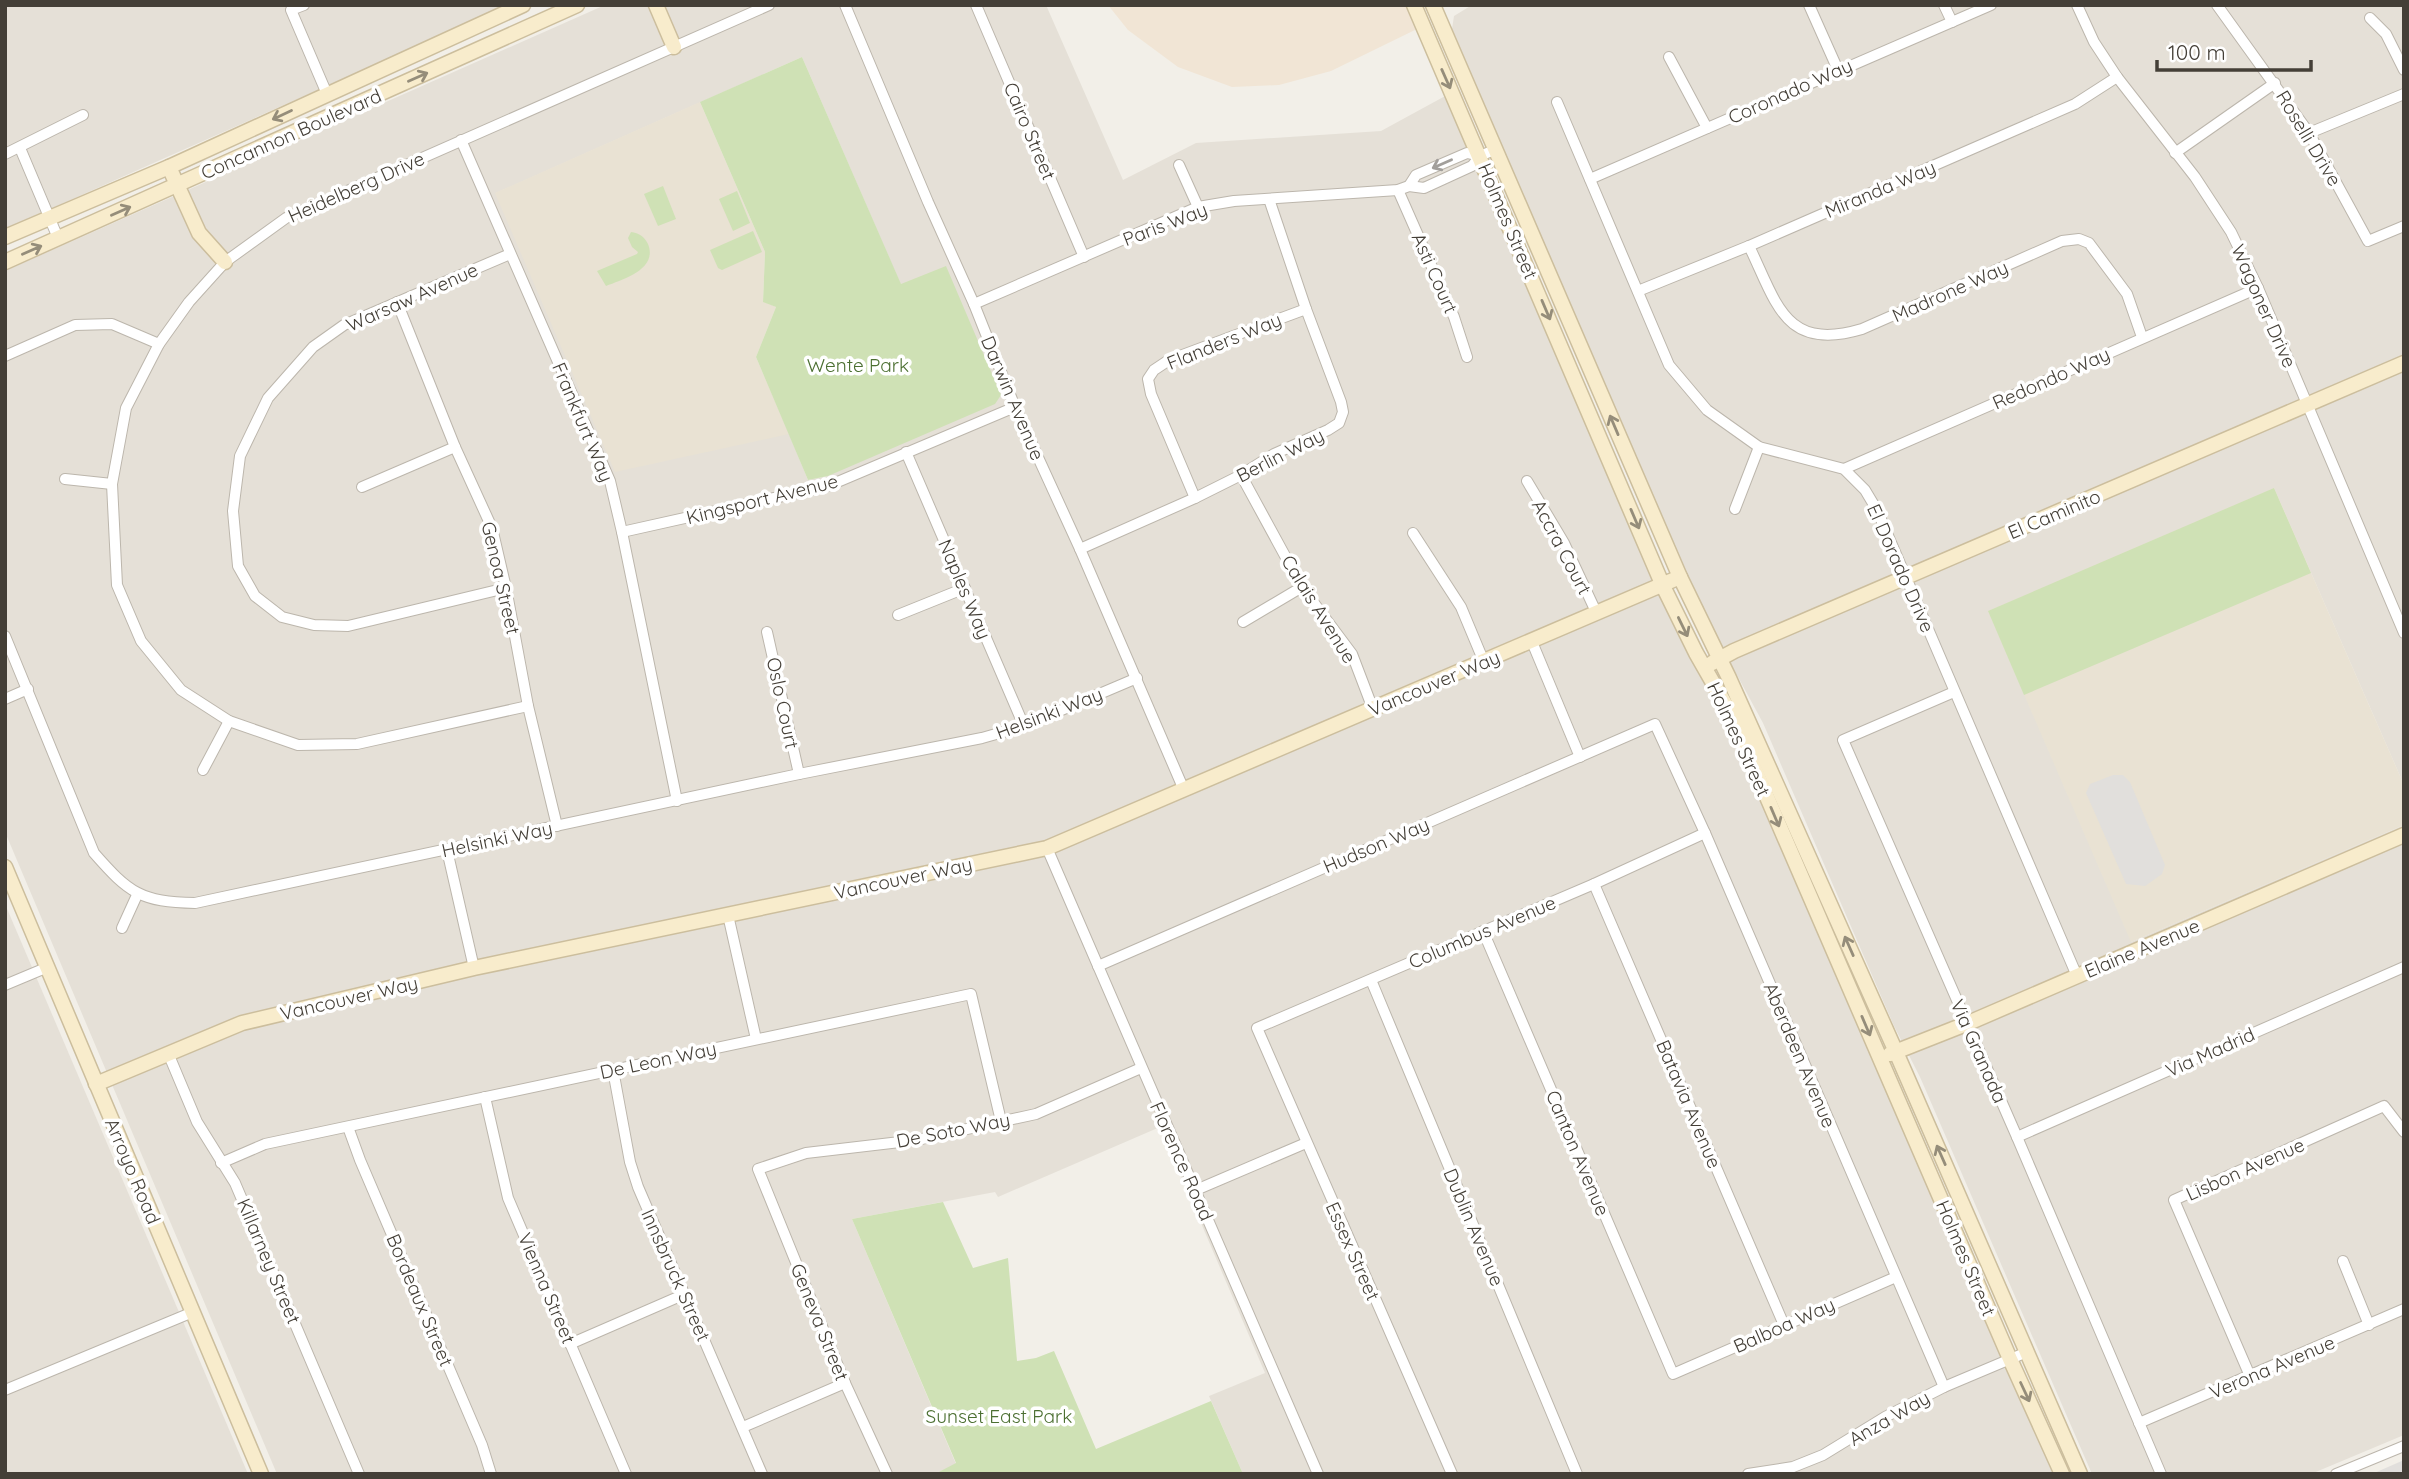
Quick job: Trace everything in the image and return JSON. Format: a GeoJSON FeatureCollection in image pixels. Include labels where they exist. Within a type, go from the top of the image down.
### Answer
{"type":"FeatureCollection","features":[{"type":"Feature","properties":{"kind":"main road","name":"Concannon Boulevard"},"geometry":{"type":"LineString","coordinates":[[5,237],[169,167],[523,5]]}},
{"type":"Feature","properties":{"kind":"main road","name":"Concannon Boulevard"},"geometry":{"type":"LineString","coordinates":[[5,262],[577,5]]}},
{"type":"Feature","properties":{"kind":"main road"},"geometry":{"type":"LineString","coordinates":[[656,5],[674,47]]}},
{"type":"Feature","properties":{"kind":"main road"},"geometry":{"type":"LineString","coordinates":[[1416,11],[1436,6]]}},
{"type":"Feature","properties":{"kind":"main road","name":"Holmes Street"},"geometry":{"type":"LineString","coordinates":[[1436,6],[1487,153],[1663,586],[1732,716],[2062,1474]]}},
{"type":"Feature","properties":{"kind":"main road","name":"Holmes Street"},"geometry":{"type":"LineString","coordinates":[[1416,11],[1487,153],[1680,577],[1720,658],[2080,1474]]}},
{"type":"Feature","properties":{"kind":"main road"},"geometry":{"type":"LineString","coordinates":[[169,167],[199,233],[225,261]]}},
{"type":"Feature","properties":{"kind":"main road","name":"El Caminito"},"geometry":{"type":"LineString","coordinates":[[1705,667],[1720,658],[2404,363]]}},
{"type":"Feature","properties":{"kind":"main road","name":"Vancouver Way"},"geometry":{"type":"LineString","coordinates":[[96,1084],[242,1023],[474,968],[1047,848],[1680,577]]}},
{"type":"Feature","properties":{"kind":"main road","name":"Elaine Avenue"},"geometry":{"type":"LineString","coordinates":[[1880,1058],[1966,1024],[2404,835]]}},
{"type":"Feature","properties":{"kind":"main road","name":"Arroyo Road"},"geometry":{"type":"LineString","coordinates":[[5,867],[261,1474]]}},
{"type":"Feature","properties":{"kind":"street"},"geometry":{"type":"LineString","coordinates":[[304,5],[291,10],[327,94]]}},
{"type":"Feature","properties":{"kind":"street","name":"Heidelberg Drive"},"geometry":{"type":"LineString","coordinates":[[528,706],[357,744],[298,745],[229,721],[181,690],[141,641],[117,585],[112,484],[126,408],[159,344],[189,302],[225,261],[286,218],[769,5]]}},
{"type":"Feature","properties":{"kind":"street","name":"Darwin Avenue"},"geometry":{"type":"LineString","coordinates":[[845,5],[974,304],[1015,407],[1137,678],[1184,790]]}},
{"type":"Feature","properties":{"kind":"street","name":"Cairo Street"},"geometry":{"type":"LineString","coordinates":[[976,5],[1084,257]]}},
{"type":"Feature","properties":{"kind":"street"},"geometry":{"type":"LineString","coordinates":[[1809,5],[1838,70]]}},
{"type":"Feature","properties":{"kind":"street"},"geometry":{"type":"LineString","coordinates":[[1944,5],[1952,22]]}},
{"type":"Feature","properties":{"kind":"street","name":"Coronado Way"},"geometry":{"type":"LineString","coordinates":[[1590,179],[1991,5]]}},
{"type":"Feature","properties":{"kind":"street","name":"Wagoner Drive"},"geometry":{"type":"LineString","coordinates":[[2077,5],[2094,42],[2117,77],[2195,177],[2231,232],[2258,288],[2404,633]]}},
{"type":"Feature","properties":{"kind":"street","name":"Roselli Drive"},"geometry":{"type":"LineString","coordinates":[[2217,5],[2309,133],[2368,242],[2404,226]]}},
{"type":"Feature","properties":{"kind":"street"},"geometry":{"type":"LineString","coordinates":[[2371,18],[2386,34],[2404,70]]}},
{"type":"Feature","properties":{"kind":"street"},"geometry":{"type":"LineString","coordinates":[[1669,57],[1707,128]]}},
{"type":"Feature","properties":{"kind":"street","name":"Miranda Way"},"geometry":{"type":"LineString","coordinates":[[1638,291],[1749,246],[2075,104],[2117,77]]}},
{"type":"Feature","properties":{"kind":"street"},"geometry":{"type":"LineString","coordinates":[[2175,153],[2275,83]]}},
{"type":"Feature","properties":{"kind":"street"},"geometry":{"type":"LineString","coordinates":[[2309,133],[2404,94]]}},
{"type":"Feature","properties":{"kind":"street"},"geometry":{"type":"LineString","coordinates":[[1557,102],[1669,365],[1707,410],[1759,447],[1844,469]]}},
{"type":"Feature","properties":{"kind":"street"},"geometry":{"type":"LineString","coordinates":[[5,154],[83,115]]}},
{"type":"Feature","properties":{"kind":"street","name":"Frankfurt Way"},"geometry":{"type":"LineString","coordinates":[[461,140],[610,481],[677,800]]}},
{"type":"Feature","properties":{"kind":"street"},"geometry":{"type":"LineString","coordinates":[[20,148],[58,238]]}},
{"type":"Feature","properties":{"kind":"street","name":"Paris Way"},"geometry":{"type":"LineString","coordinates":[[974,304],[1198,207],[1234,201],[1398,190],[1409,186],[1424,188],[1472,166],[1487,153]]}},
{"type":"Feature","properties":{"kind":"street"},"geometry":{"type":"LineString","coordinates":[[1180,165],[1198,207]]}},
{"type":"Feature","properties":{"kind":"street","name":"Asti Court"},"geometry":{"type":"LineString","coordinates":[[1398,190],[1454,317],[1467,357]]}},
{"type":"Feature","properties":{"kind":"street","name":"Berlin Way"},"geometry":{"type":"LineString","coordinates":[[1080,549],[1195,498],[1241,475],[1274,454],[1339,423],[1343,412],[1341,402],[1269,199]]}},
{"type":"Feature","properties":{"kind":"street","name":"Madrone Way"},"geometry":{"type":"LineString","coordinates":[[1749,246],[1781,312],[1794,326],[1815,335],[1840,336],[1862,329],[2062,241],[2080,239],[2089,243],[2127,294],[2142,337]]}},
{"type":"Feature","properties":{"kind":"street","name":"Warsaw Avenue"},"geometry":{"type":"LineString","coordinates":[[506,587],[348,626],[313,625],[282,617],[256,596],[238,566],[233,511],[240,456],[268,398],[313,347],[344,326],[510,254]]}},
{"type":"Feature","properties":{"kind":"street","name":"Redondo Way"},"geometry":{"type":"LineString","coordinates":[[1844,469],[2258,288]]}},
{"type":"Feature","properties":{"kind":"street","name":"Genoa Street"},"geometry":{"type":"LineString","coordinates":[[397,302],[492,528],[528,706],[557,826]]}},
{"type":"Feature","properties":{"kind":"street","name":"Flanders Way"},"geometry":{"type":"LineString","coordinates":[[1195,498],[1151,394],[1149,379],[1154,370],[1169,360],[1306,309]]}},
{"type":"Feature","properties":{"kind":"street"},"geometry":{"type":"LineString","coordinates":[[5,356],[75,325],[112,324],[159,344]]}},
{"type":"Feature","properties":{"kind":"street","name":"Kingsport Avenue"},"geometry":{"type":"LineString","coordinates":[[622,532],[828,486],[1015,407]]}},
{"type":"Feature","properties":{"kind":"street"},"geometry":{"type":"LineString","coordinates":[[362,487],[456,447]]}},
{"type":"Feature","properties":{"kind":"street"},"geometry":{"type":"LineString","coordinates":[[1735,509],[1759,447]]}},
{"type":"Feature","properties":{"kind":"street","name":"Naples Way"},"geometry":{"type":"LineString","coordinates":[[906,452],[1024,726]]}},
{"type":"Feature","properties":{"kind":"street","name":"El Dorado Drive"},"geometry":{"type":"LineString","coordinates":[[1844,469],[1865,490],[1877,510],[2077,976]]}},
{"type":"Feature","properties":{"kind":"street","name":"Calais Avenue"},"geometry":{"type":"LineString","coordinates":[[1241,475],[1302,587],[1352,654],[1373,709]]}},
{"type":"Feature","properties":{"kind":"street"},"geometry":{"type":"LineString","coordinates":[[65,479],[112,484]]}},
{"type":"Feature","properties":{"kind":"street","name":"Accra Court"},"geometry":{"type":"LineString","coordinates":[[1527,481],[1564,543],[1597,614]]}},
{"type":"Feature","properties":{"kind":"street"},"geometry":{"type":"LineString","coordinates":[[1413,533],[1461,607],[1484,662]]}},
{"type":"Feature","properties":{"kind":"street"},"geometry":{"type":"LineString","coordinates":[[1243,622],[1302,587]]}},
{"type":"Feature","properties":{"kind":"street"},"geometry":{"type":"LineString","coordinates":[[898,615],[965,588]]}},
{"type":"Feature","properties":{"kind":"street","name":"Oslo Court"},"geometry":{"type":"LineString","coordinates":[[767,632],[799,774]]}},
{"type":"Feature","properties":{"kind":"street","name":"Helsinki Way"},"geometry":{"type":"LineString","coordinates":[[5,636],[94,853],[114,876],[137,895],[163,903],[195,903],[799,774],[982,738],[1024,726],[1137,678]]}},
{"type":"Feature","properties":{"kind":"street"},"geometry":{"type":"LineString","coordinates":[[1532,642],[1580,757]]}},
{"type":"Feature","properties":{"kind":"street"},"geometry":{"type":"LineString","coordinates":[[5,699],[28,689]]}},
{"type":"Feature","properties":{"kind":"street","name":"Via Granada"},"geometry":{"type":"LineString","coordinates":[[1954,692],[1843,740],[2161,1474]]}},
{"type":"Feature","properties":{"kind":"street"},"geometry":{"type":"LineString","coordinates":[[203,770],[229,721]]}},
{"type":"Feature","properties":{"kind":"street","name":"Hudson Way"},"geometry":{"type":"LineString","coordinates":[[1098,966],[1655,724]]}},
{"type":"Feature","properties":{"kind":"street","name":"Aberdeen Avenue"},"geometry":{"type":"LineString","coordinates":[[1655,724],[1705,833],[1944,1387]]}},
{"type":"Feature","properties":{"kind":"street","name":"Columbus Avenue"},"geometry":{"type":"LineString","coordinates":[[1257,1028],[1594,884],[1705,833]]}},
{"type":"Feature","properties":{"kind":"street","name":"Florence Road"},"geometry":{"type":"LineString","coordinates":[[1047,848],[1318,1474]]}},
{"type":"Feature","properties":{"kind":"street"},"geometry":{"type":"LineString","coordinates":[[447,849],[474,968]]}},
{"type":"Feature","properties":{"kind":"street","name":"Batavia Avenue"},"geometry":{"type":"LineString","coordinates":[[1594,884],[1784,1325]]}},
{"type":"Feature","properties":{"kind":"street"},"geometry":{"type":"LineString","coordinates":[[122,928],[137,895]]}},
{"type":"Feature","properties":{"kind":"street"},"geometry":{"type":"LineString","coordinates":[[728,915],[756,1039]]}},
{"type":"Feature","properties":{"kind":"street","name":"Canton Avenue"},"geometry":{"type":"LineString","coordinates":[[1483,931],[1673,1374]]}},
{"type":"Feature","properties":{"kind":"street"},"geometry":{"type":"LineString","coordinates":[[5,985],[48,967]]}},
{"type":"Feature","properties":{"kind":"street","name":"Via Madrid"},"geometry":{"type":"LineString","coordinates":[[2017,1137],[2404,967]]}},
{"type":"Feature","properties":{"kind":"street","name":"Dublin Avenue"},"geometry":{"type":"LineString","coordinates":[[1371,979],[1577,1474]]}},
{"type":"Feature","properties":{"kind":"street","name":"De Leon Way"},"geometry":{"type":"LineString","coordinates":[[221,1163],[265,1144],[971,994],[1001,1121]]}},
{"type":"Feature","properties":{"kind":"street","name":"Essex Street"},"geometry":{"type":"LineString","coordinates":[[1257,1028],[1452,1474]]}},
{"type":"Feature","properties":{"kind":"street","name":"Killarney Street"},"geometry":{"type":"LineString","coordinates":[[169,1053],[197,1122],[235,1183],[359,1474]]}},
{"type":"Feature","properties":{"kind":"street","name":"De Soto Way"},"geometry":{"type":"LineString","coordinates":[[758,1169],[806,1153],[917,1140],[1036,1114],[1141,1068]]}},
{"type":"Feature","properties":{"kind":"street","name":"Innsbruck Street"},"geometry":{"type":"LineString","coordinates":[[613,1069],[630,1162],[638,1187],[762,1474]]}},
{"type":"Feature","properties":{"kind":"street","name":"Vienna Street"},"geometry":{"type":"LineString","coordinates":[[485,1097],[508,1198],[626,1474]]}},
{"type":"Feature","properties":{"kind":"street","name":"Lisbon Avenue"},"geometry":{"type":"LineString","coordinates":[[2250,1377],[2174,1200],[2384,1106],[2404,1132]]}},
{"type":"Feature","properties":{"kind":"street","name":"Bordeaux Street"},"geometry":{"type":"LineString","coordinates":[[348,1127],[482,1445],[491,1474]]}},
{"type":"Feature","properties":{"kind":"street"},"geometry":{"type":"LineString","coordinates":[[1196,1190],[1306,1143]]}},
{"type":"Feature","properties":{"kind":"street","name":"Geneva Street"},"geometry":{"type":"LineString","coordinates":[[758,1169],[845,1383],[887,1474]]}},
{"type":"Feature","properties":{"kind":"street"},"geometry":{"type":"LineString","coordinates":[[2343,1261],[2369,1325]]}},
{"type":"Feature","properties":{"kind":"street","name":"Balboa Way"},"geometry":{"type":"LineString","coordinates":[[1673,1374],[1896,1277]]}},
{"type":"Feature","properties":{"kind":"street"},"geometry":{"type":"LineString","coordinates":[[570,1344],[685,1294]]}},
{"type":"Feature","properties":{"kind":"street","name":"Verona Avenue"},"geometry":{"type":"LineString","coordinates":[[2139,1423],[2404,1310]]}},
{"type":"Feature","properties":{"kind":"street"},"geometry":{"type":"LineString","coordinates":[[5,1390],[193,1312]]}},
{"type":"Feature","properties":{"kind":"street","name":"Anza Way"},"geometry":{"type":"LineString","coordinates":[[1748,1474],[1793,1467],[1823,1455],[1885,1417],[1944,1387],[2027,1352]]}},
{"type":"Feature","properties":{"kind":"street"},"geometry":{"type":"LineString","coordinates":[[743,1427],[845,1383]]}},
{"type":"Feature","properties":{"kind":"street"},"geometry":{"type":"LineString","coordinates":[[2336,1474],[2404,1446]]}},
{"type":"Feature","properties":{"kind":"shaded area"},"geometry":{"type":"Polygon","coordinates":[[[5,5],[509,5],[5,229],[5,5]]]}},
{"type":"Feature","properties":{"kind":"shaded area"},"geometry":{"type":"Polygon","coordinates":[[[605,5],[1046,5],[1123,180],[1196,143],[1381,131],[1447,95],[1749,769],[2053,1474],[1243,1474],[1209,1396],[1265,1373],[1160,1127],[998,1197],[995,1192],[852,1219],[956,1464],[935,1474],[277,1474],[5,832],[5,271],[605,5]],[[802,57],[496,193],[789,434],[808,480],[828,476],[946,267],[901,285],[802,57]]]}},
{"type":"Feature","properties":{"kind":"shaded area"},"geometry":{"type":"Polygon","coordinates":[[[1108,5],[1409,5],[1419,28],[1331,71],[1279,85],[1232,87],[1178,67],[1128,30],[1108,5]]]}},
{"type":"Feature","properties":{"kind":"shaded area"},"geometry":{"type":"Polygon","coordinates":[[[1472,5],[2404,5],[2404,785],[2274,488],[2131,942],[2404,825],[2404,1435],[2311,1474],[2092,1474],[1763,723],[1693,589],[1452,29],[1454,16],[1472,5]]]}},
{"type":"Feature","properties":{"kind":"shaded area"},"geometry":{"type":"Polygon","coordinates":[[[700,102],[765,252],[763,301],[776,307],[756,357],[789,434],[615,472],[495,193],[700,102]]]}},
{"type":"Feature","properties":{"kind":"shaded area"},"geometry":{"type":"Polygon","coordinates":[[[2274,488],[2404,785],[2404,825],[2131,942],[1988,611],[2274,488]]]}},
{"type":"Feature","properties":{"kind":"shaded area"},"geometry":{"type":"Polygon","coordinates":[[[2113,775],[2123,775],[2130,782],[2165,865],[2162,874],[2145,886],[2126,884],[2086,793],[2090,784],[2113,775]]]}},
{"type":"Feature","properties":{"kind":"shaded area"},"geometry":{"type":"Polygon","coordinates":[[[5,904],[248,1474],[5,1474],[5,904]]]}},
{"type":"Feature","properties":{"kind":"shaded area"},"geometry":{"type":"Polygon","coordinates":[[[2404,1460],[2404,1474],[2372,1474],[2404,1460]]]}},
{"type":"Feature","properties":{"kind":"green space","name":"Wente Park"},"geometry":{"type":"Polygon","coordinates":[[[802,57],[901,284],[946,266],[1001,395],[995,404],[828,476],[808,480],[756,357],[776,307],[763,302],[765,252],[700,102],[802,57]]]}},
{"type":"Feature","properties":{"kind":"green space"},"geometry":{"type":"Polygon","coordinates":[[[663,186],[676,219],[658,226],[644,194],[663,186]]]}},
{"type":"Feature","properties":{"kind":"green space"},"geometry":{"type":"Polygon","coordinates":[[[737,191],[750,223],[733,231],[719,199],[737,191]]]}},
{"type":"Feature","properties":{"kind":"green space"},"geometry":{"type":"Polygon","coordinates":[[[753,231],[762,252],[722,270],[718,268],[710,250],[753,231]]]}},
{"type":"Feature","properties":{"kind":"green space"},"geometry":{"type":"Polygon","coordinates":[[[631,232],[641,235],[648,244],[648,260],[638,272],[606,286],[597,271],[638,252],[628,238],[631,232]]]}},
{"type":"Feature","properties":{"kind":"green space"},"geometry":{"type":"Polygon","coordinates":[[[2274,488],[2311,573],[2024,695],[1988,611],[2274,488]]]}},
{"type":"Feature","properties":{"kind":"green space","name":"Sunset East Park"},"geometry":{"type":"Polygon","coordinates":[[[943,1202],[973,1268],[1008,1258],[1017,1361],[1054,1351],[1096,1449],[1211,1401],[1243,1474],[935,1474],[956,1463],[852,1219],[943,1202]]]}}]}
